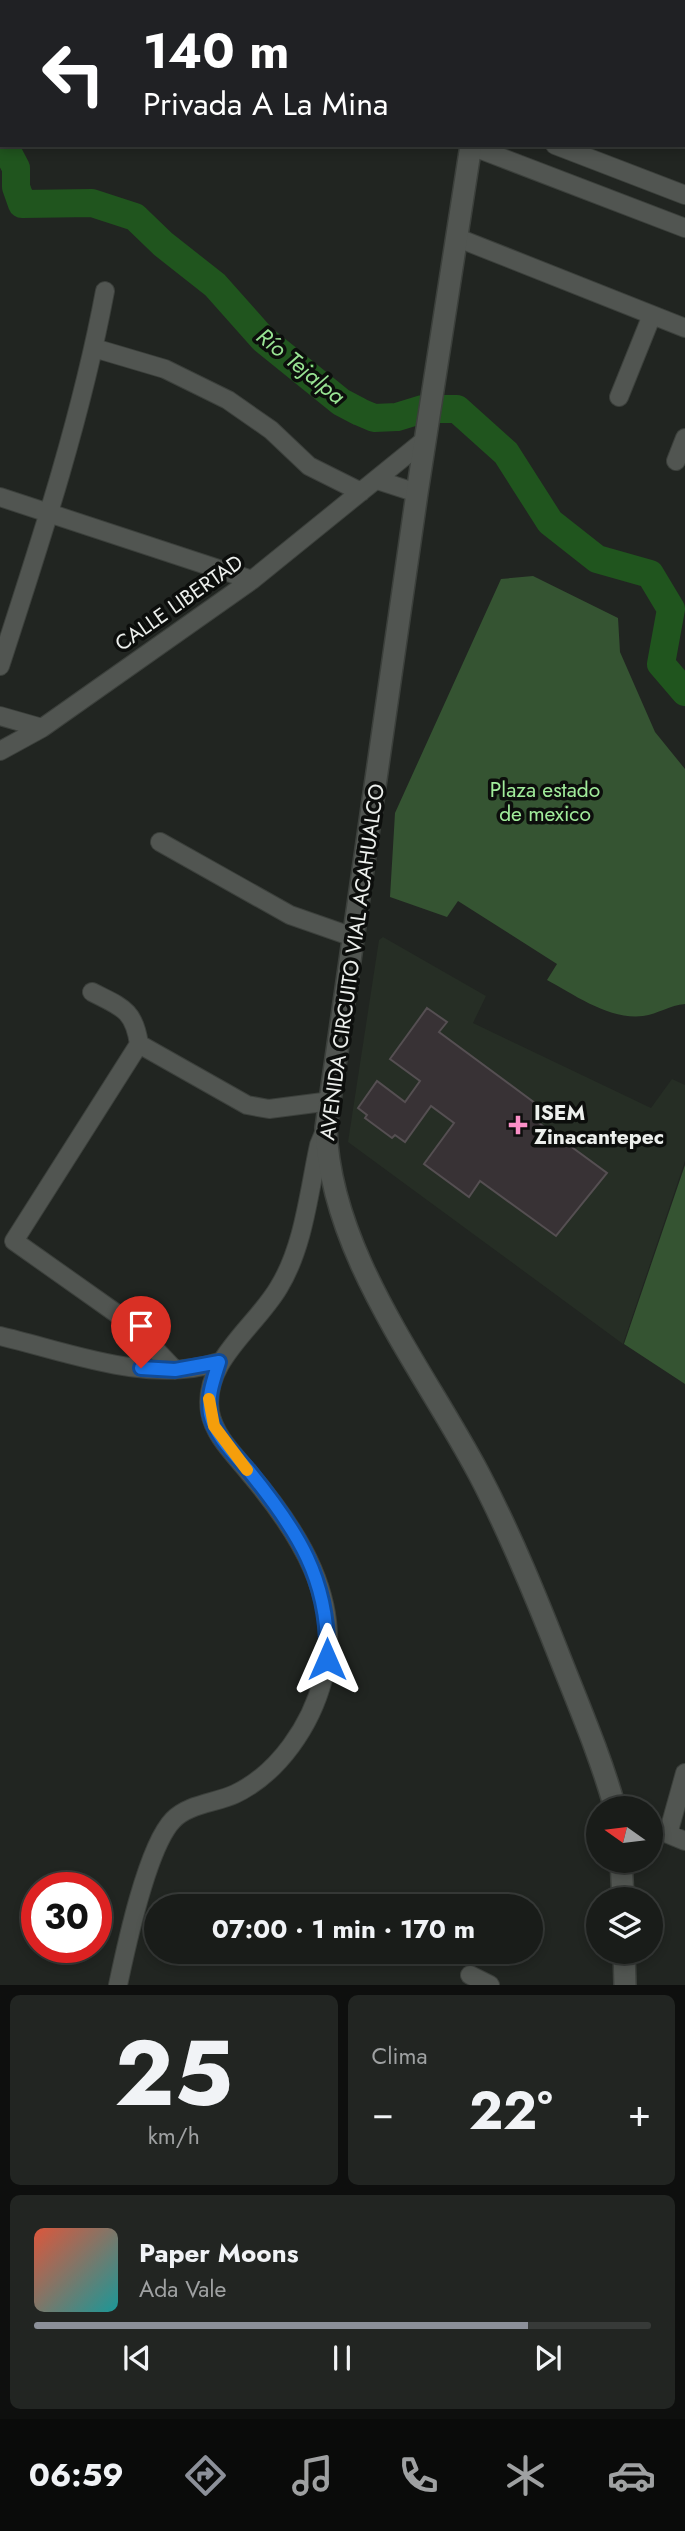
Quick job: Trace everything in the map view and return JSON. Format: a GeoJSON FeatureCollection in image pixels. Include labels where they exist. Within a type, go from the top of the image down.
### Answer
{"type":"FeatureCollection","features":[{"type":"Feature","properties":{"kind":"street","name":"AVENIDA CIRCUITO VIAL ACAHUALCO"},"geometry":{"type":"LineString","coordinates":[[471,147],[417,493],[353,937],[326,1128],[327,1157],[336,1192],[382,1308],[475,1467],[508,1531],[595,1744],[611,1796]]}},
{"type":"Feature","properties":{"kind":"street"},"geometry":{"type":"LineString","coordinates":[[474,147],[685,228]]}},
{"type":"Feature","properties":{"kind":"street"},"geometry":{"type":"LineString","coordinates":[[560,147],[685,195]]}},
{"type":"Feature","properties":{"kind":"street"},"geometry":{"type":"LineString","coordinates":[[615,201],[627,173]]}},
{"type":"Feature","properties":{"kind":"street"},"geometry":{"type":"LineString","coordinates":[[458,238],[685,328]]}},
{"type":"Feature","properties":{"kind":"street"},"geometry":{"type":"LineString","coordinates":[[0,666],[50,511],[94,348],[105,291]]}},
{"type":"Feature","properties":{"kind":"street"},"geometry":{"type":"LineString","coordinates":[[619,397],[652,315]]}},
{"type":"Feature","properties":{"kind":"street"},"geometry":{"type":"LineString","coordinates":[[94,348],[165,369],[228,400],[271,430],[309,466],[360,492]]}},
{"type":"Feature","properties":{"kind":"street","name":"CALLE LIBERTAD"},"geometry":{"type":"LineString","coordinates":[[0,751],[42,728],[252,580],[377,480],[427,431]]}},
{"type":"Feature","properties":{"kind":"street"},"geometry":{"type":"LineString","coordinates":[[676,461],[685,438]]}},
{"type":"Feature","properties":{"kind":"street"},"geometry":{"type":"LineString","coordinates":[[377,480],[417,493]]}},
{"type":"Feature","properties":{"kind":"street"},"geometry":{"type":"LineString","coordinates":[[0,497],[50,511],[252,580]]}},
{"type":"Feature","properties":{"kind":"street"},"geometry":{"type":"LineString","coordinates":[[0,716],[42,728]]}},
{"type":"Feature","properties":{"kind":"street"},"geometry":{"type":"LineString","coordinates":[[160,842],[290,915],[353,937]]}},
{"type":"Feature","properties":{"kind":"street"},"geometry":{"type":"LineString","coordinates":[[92,992],[127,1010],[136,1026],[139,1044],[13,1241],[130,1323],[175,1370]]}},
{"type":"Feature","properties":{"kind":"street"},"geometry":{"type":"LineString","coordinates":[[139,1044],[247,1105],[269,1109],[331,1101]]}},
{"type":"Feature","properties":{"kind":"street"},"geometry":{"type":"LineString","coordinates":[[118,1985],[139,1895],[168,1825],[184,1812],[235,1794],[254,1783],[288,1751],[314,1704],[327,1659],[325,1606],[308,1556],[294,1531],[214,1426],[209,1400],[219,1362],[249,1329],[281,1284],[298,1238],[319,1145],[326,1128]]}},
{"type":"Feature","properties":{"kind":"street"},"geometry":{"type":"LineString","coordinates":[[0,1336],[141,1368],[175,1370],[219,1362]]}},
{"type":"Feature","properties":{"kind":"street"},"geometry":{"type":"LineString","coordinates":[[663,1821],[685,1773]]}},
{"type":"Feature","properties":{"kind":"street"},"geometry":{"type":"LineString","coordinates":[[663,1832],[685,1841]]}},
{"type":"Feature","properties":{"kind":"street"},"geometry":{"type":"LineString","coordinates":[[624,1964],[625,1985]]}},
{"type":"Feature","properties":{"kind":"street"},"geometry":{"type":"LineString","coordinates":[[470,1975],[490,1985]]}},
{"type":"Feature","properties":{"kind":"shaded area","name":"ISEM Zinacantepec"},"geometry":{"type":"Polygon","coordinates":[[[383,937],[486,996],[473,1023],[651,1108],[672,1079],[685,1085],[685,1161],[623,1344],[348,1142],[379,940],[383,937]]]}},
{"type":"Feature","properties":{"kind":"green space","name":"Plaza estado de mexico"},"geometry":{"type":"Polygon","coordinates":[[[533,576],[618,618],[620,652],[655,732],[685,769],[685,1004],[643,1016],[605,1010],[547,980],[557,964],[458,901],[447,917],[390,897],[395,813],[501,579],[533,576]]]}},
{"type":"Feature","properties":{"kind":"green space"},"geometry":{"type":"Polygon","coordinates":[[[685,1165],[685,1384],[624,1344],[685,1165]]]}},
{"type":"Feature","properties":{"kind":"building"},"geometry":{"type":"Polygon","coordinates":[[[427,1008],[447,1022],[439,1032],[547,1112],[539,1123],[607,1173],[556,1236],[480,1181],[469,1197],[424,1164],[454,1123],[431,1106],[405,1142],[395,1135],[392,1138],[365,1118],[367,1115],[358,1108],[377,1081],[405,1102],[420,1081],[390,1059],[427,1008]]]}},
{"type":"Feature","properties":{"kind":"waterway","name":"Río Tejalpa"},"geometry":{"type":"LineString","coordinates":[[5,147],[16,168],[16,187],[22,204],[92,203],[135,217],[163,244],[215,285],[263,339],[341,402],[374,418],[397,417],[423,409],[457,409],[506,453],[550,522],[597,559],[650,574],[671,609],[661,664],[685,692]]}},
{"type":"Feature","properties":{"kind":"slow traffic"},"geometry":{"type":"LineString","coordinates":[[209,1399],[214,1426],[247,1470]]}},
{"type":"Feature","properties":{"kind":"place","name":"ISEM Zinacantepec"},"geometry":{"type":"Point","coordinates":[518,1125]}},
{"type":"Feature","properties":{"kind":"route"},"geometry":{"type":"LineString","coordinates":[[141,1368],[175,1370],[219,1362],[209,1400],[214,1426],[294,1531],[308,1556],[325,1606],[327,1659]]}}]}
